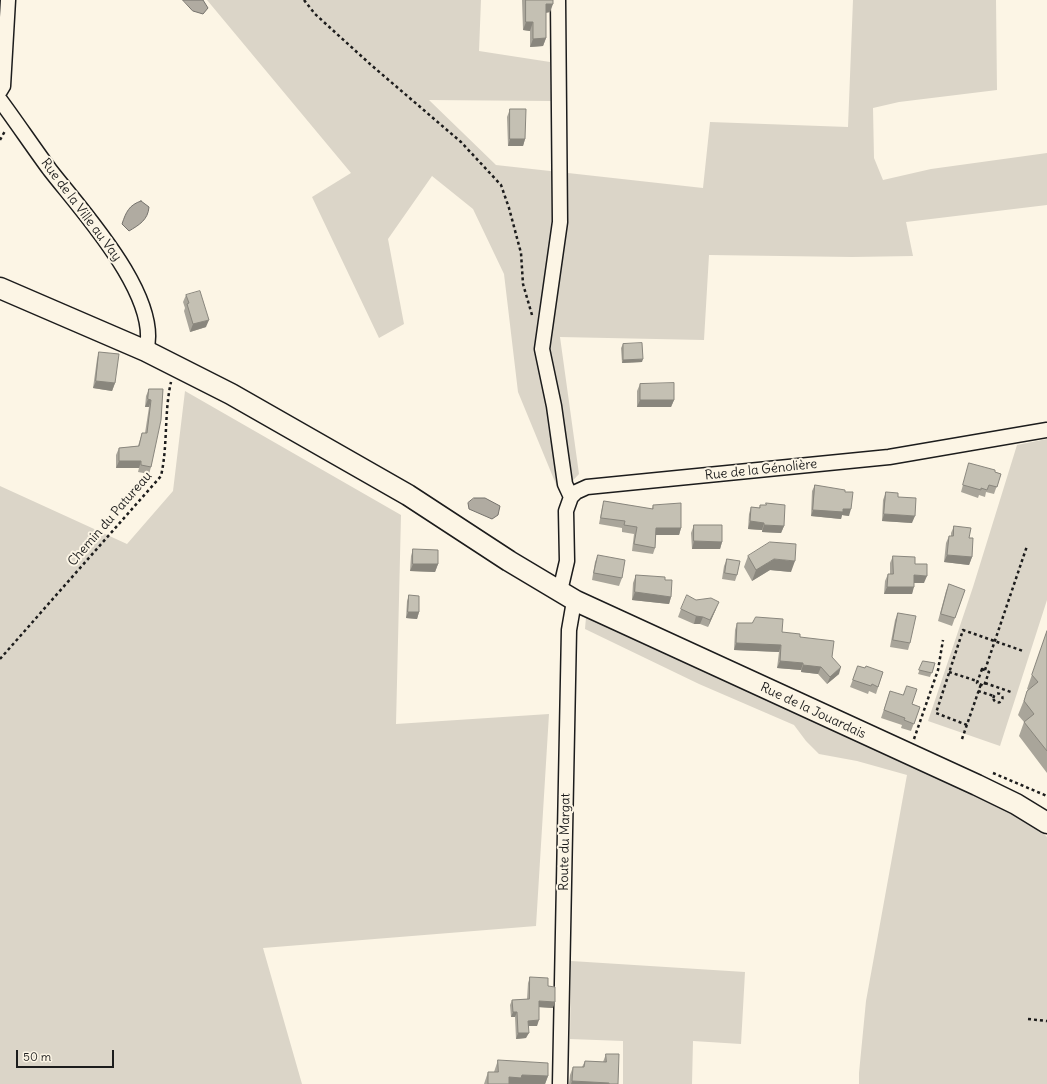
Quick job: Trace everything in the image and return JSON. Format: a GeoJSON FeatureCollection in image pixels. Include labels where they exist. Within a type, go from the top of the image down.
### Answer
{"type":"FeatureCollection","features":[{"type":"Feature","properties":{"kind":"main road","name":"Rue de la Jouardais"},"geometry":{"type":"LineString","coordinates":[[0,288],[146,351],[304,434],[408,495],[576,601],[1003,798],[1047,823]]}},
{"type":"Feature","properties":{"kind":"street"},"geometry":{"type":"LineString","coordinates":[[0,91],[4,86],[8,0]]}},
{"type":"Feature","properties":{"kind":"street"},"geometry":{"type":"LineString","coordinates":[[558,0],[560,222],[542,350],[554,406],[565,484],[571,498],[566,511],[567,561],[560,591]]}},
{"type":"Feature","properties":{"kind":"street","name":"Rue de la Ville au Vay"},"geometry":{"type":"LineString","coordinates":[[0,100],[50,170],[92,221],[127,273],[145,313],[148,330],[146,351]]}},
{"type":"Feature","properties":{"kind":"street","name":"Rue de la Génolière"},"geometry":{"type":"LineString","coordinates":[[571,498],[576,492],[587,487],[889,457],[1047,430]]}},
{"type":"Feature","properties":{"kind":"street","name":"Route du Margat"},"geometry":{"type":"LineString","coordinates":[[560,1084],[569,630],[573,606],[576,601]]}},
{"type":"Feature","properties":{"kind":"path"},"geometry":{"type":"LineString","coordinates":[[304,0],[315,14],[370,64],[461,142],[501,185],[521,253],[524,284],[534,321]]}},
{"type":"Feature","properties":{"kind":"path"},"geometry":{"type":"LineString","coordinates":[[0,140],[5,131]]}},
{"type":"Feature","properties":{"kind":"path","name":"Chemin du Patureau"},"geometry":{"type":"LineString","coordinates":[[0,659],[162,476],[165,460],[168,395],[175,365]]}},
{"type":"Feature","properties":{"kind":"path"},"geometry":{"type":"LineString","coordinates":[[977,681],[982,669],[985,670],[1027,546]]}},
{"type":"Feature","properties":{"kind":"path"},"geometry":{"type":"LineString","coordinates":[[967,725],[936,714],[963,630],[1023,651]]}},
{"type":"Feature","properties":{"kind":"path"},"geometry":{"type":"LineString","coordinates":[[909,755],[938,670],[943,640]]}},
{"type":"Feature","properties":{"kind":"path"},"geometry":{"type":"LineString","coordinates":[[985,670],[989,672],[985,683]]}},
{"type":"Feature","properties":{"kind":"path"},"geometry":{"type":"LineString","coordinates":[[950,672],[977,681],[977,683],[984,686],[985,683],[1011,692]]}},
{"type":"Feature","properties":{"kind":"path"},"geometry":{"type":"LineString","coordinates":[[962,739],[981,684]]}},
{"type":"Feature","properties":{"kind":"path"},"geometry":{"type":"LineString","coordinates":[[978,691],[994,696]]}},
{"type":"Feature","properties":{"kind":"path"},"geometry":{"type":"LineString","coordinates":[[989,772],[1047,796]]}},
{"type":"Feature","properties":{"kind":"path"},"geometry":{"type":"LineString","coordinates":[[1028,1019],[1047,1022]]}},
{"type":"Feature","properties":{"kind":"shaded area"},"geometry":{"type":"Polygon","coordinates":[[[183,0],[203,0],[208,8],[203,14],[193,11],[183,0]]]}},
{"type":"Feature","properties":{"kind":"shaded area"},"geometry":{"type":"Polygon","coordinates":[[[207,0],[481,0],[479,51],[550,62],[551,101],[429,100],[496,165],[703,188],[710,122],[848,127],[853,0],[996,0],[997,90],[899,102],[873,108],[874,158],[883,180],[931,169],[1047,153],[1047,205],[906,222],[913,256],[852,257],[709,255],[704,340],[560,337],[579,474],[560,494],[518,392],[504,274],[473,209],[432,176],[388,239],[404,324],[379,338],[312,197],[351,173],[207,0]]]}},
{"type":"Feature","properties":{"kind":"shaded area"},"geometry":{"type":"Polygon","coordinates":[[[141,201],[149,207],[147,215],[145,219],[129,231],[122,224],[125,216],[131,207],[141,201]]]}},
{"type":"Feature","properties":{"kind":"shaded area"},"geometry":{"type":"Polygon","coordinates":[[[185,391],[401,515],[396,724],[549,714],[536,926],[263,948],[302,1084],[0,1084],[0,486],[127,544],[173,491],[185,391]]]}},
{"type":"Feature","properties":{"kind":"shaded area"},"geometry":{"type":"Polygon","coordinates":[[[1047,439],[1047,600],[1000,746],[928,721],[973,587],[1017,445],[1047,439]]]}},
{"type":"Feature","properties":{"kind":"shaded area"},"geometry":{"type":"Polygon","coordinates":[[[474,498],[485,498],[500,506],[498,515],[492,519],[469,509],[468,503],[474,498]]]}},
{"type":"Feature","properties":{"kind":"shaded area"},"geometry":{"type":"Polygon","coordinates":[[[586,617],[996,802],[1026,819],[1047,837],[1047,1084],[859,1084],[866,1001],[907,775],[857,761],[819,754],[806,741],[794,725],[699,684],[585,629],[586,617]]]}},
{"type":"Feature","properties":{"kind":"shaded area"},"geometry":{"type":"Polygon","coordinates":[[[571,961],[745,972],[741,1044],[693,1041],[692,1084],[623,1084],[623,1041],[570,1039],[571,961]]]}},
{"type":"Feature","properties":{"kind":"building"},"geometry":{"type":"Polygon","coordinates":[[[526,0],[553,0],[553,4],[546,4],[546,38],[533,39],[533,22],[526,22],[526,0]]]}},
{"type":"Feature","properties":{"kind":"building"},"geometry":{"type":"Polygon","coordinates":[[[510,109],[526,109],[525,139],[510,139],[510,109]]]}},
{"type":"Feature","properties":{"kind":"building"},"geometry":{"type":"Polygon","coordinates":[[[200,291],[209,320],[193,324],[186,295],[200,291]]]}},
{"type":"Feature","properties":{"kind":"building"},"geometry":{"type":"Polygon","coordinates":[[[642,343],[643,359],[623,360],[623,344],[642,343]]]}},
{"type":"Feature","properties":{"kind":"building"},"geometry":{"type":"Polygon","coordinates":[[[99,352],[119,354],[115,383],[96,381],[99,352]]]}},
{"type":"Feature","properties":{"kind":"building"},"geometry":{"type":"Polygon","coordinates":[[[674,383],[674,400],[640,400],[640,384],[674,383]]]}},
{"type":"Feature","properties":{"kind":"building"},"geometry":{"type":"Polygon","coordinates":[[[149,389],[163,389],[161,420],[151,467],[141,465],[141,461],[119,461],[119,448],[139,446],[142,433],[147,433],[151,400],[148,399],[149,389]]]}},
{"type":"Feature","properties":{"kind":"building"},"geometry":{"type":"Polygon","coordinates":[[[969,463],[995,470],[995,472],[1001,474],[997,487],[989,485],[987,490],[981,488],[981,490],[963,485],[969,463]]]}},
{"type":"Feature","properties":{"kind":"building"},"geometry":{"type":"Polygon","coordinates":[[[815,485],[845,490],[845,492],[853,492],[851,509],[843,509],[843,512],[813,510],[815,485]]]}},
{"type":"Feature","properties":{"kind":"building"},"geometry":{"type":"Polygon","coordinates":[[[886,492],[898,493],[898,497],[916,498],[915,516],[884,514],[886,492]]]}},
{"type":"Feature","properties":{"kind":"building"},"geometry":{"type":"Polygon","coordinates":[[[604,501],[653,509],[653,505],[681,503],[681,528],[656,528],[655,548],[634,544],[637,527],[624,525],[625,521],[601,518],[604,501]]]}},
{"type":"Feature","properties":{"kind":"building"},"geometry":{"type":"Polygon","coordinates":[[[766,503],[785,505],[784,526],[764,525],[764,523],[750,521],[751,507],[760,508],[760,505],[766,505],[766,503]]]}},
{"type":"Feature","properties":{"kind":"building"},"geometry":{"type":"Polygon","coordinates":[[[694,525],[722,525],[722,542],[694,541],[694,525]]]}},
{"type":"Feature","properties":{"kind":"building"},"geometry":{"type":"Polygon","coordinates":[[[954,526],[971,528],[969,538],[973,538],[972,557],[947,555],[949,536],[953,536],[954,526]]]}},
{"type":"Feature","properties":{"kind":"building"},"geometry":{"type":"Polygon","coordinates":[[[770,542],[796,544],[795,561],[774,559],[756,570],[748,556],[770,542]]]}},
{"type":"Feature","properties":{"kind":"building"},"geometry":{"type":"Polygon","coordinates":[[[413,549],[438,550],[438,564],[413,564],[413,549]]]}},
{"type":"Feature","properties":{"kind":"building"},"geometry":{"type":"Polygon","coordinates":[[[598,555],[625,560],[622,578],[594,573],[598,555]]]}},
{"type":"Feature","properties":{"kind":"building"},"geometry":{"type":"Polygon","coordinates":[[[893,556],[915,557],[915,564],[927,564],[927,576],[914,575],[914,587],[887,587],[888,574],[893,574],[893,556]]]}},
{"type":"Feature","properties":{"kind":"building"},"geometry":{"type":"Polygon","coordinates":[[[727,559],[740,561],[737,575],[725,573],[727,559]]]}},
{"type":"Feature","properties":{"kind":"building"},"geometry":{"type":"Polygon","coordinates":[[[636,575],[665,577],[665,580],[672,580],[671,597],[635,592],[636,575]]]}},
{"type":"Feature","properties":{"kind":"building"},"geometry":{"type":"Polygon","coordinates":[[[949,584],[965,590],[955,618],[941,614],[949,584]]]}},
{"type":"Feature","properties":{"kind":"building"},"geometry":{"type":"Polygon","coordinates":[[[409,595],[419,596],[419,612],[408,612],[409,595]]]}},
{"type":"Feature","properties":{"kind":"building"},"geometry":{"type":"Polygon","coordinates":[[[687,595],[696,600],[711,598],[719,602],[710,620],[696,616],[681,609],[687,595]]]}},
{"type":"Feature","properties":{"kind":"building"},"geometry":{"type":"Polygon","coordinates":[[[898,613],[916,616],[910,643],[893,640],[898,613]]]}},
{"type":"Feature","properties":{"kind":"building"},"geometry":{"type":"Polygon","coordinates":[[[756,617],[783,619],[782,632],[800,634],[800,637],[834,641],[832,657],[841,667],[830,677],[821,667],[803,665],[803,663],[780,661],[781,645],[736,643],[737,623],[752,623],[756,617]]]}},
{"type":"Feature","properties":{"kind":"building"},"geometry":{"type":"Polygon","coordinates":[[[1047,631],[1047,751],[1024,722],[1034,714],[1024,701],[1027,691],[1038,682],[1032,675],[1047,631]]]}},
{"type":"Feature","properties":{"kind":"building"},"geometry":{"type":"Polygon","coordinates":[[[923,661],[935,663],[932,673],[919,670],[923,661]]]}},
{"type":"Feature","properties":{"kind":"building"},"geometry":{"type":"Polygon","coordinates":[[[858,666],[865,668],[866,666],[883,672],[878,687],[872,684],[871,686],[853,680],[858,666]]]}},
{"type":"Feature","properties":{"kind":"building"},"geometry":{"type":"Polygon","coordinates":[[[907,686],[917,689],[912,704],[920,707],[914,724],[904,720],[905,718],[884,710],[890,691],[903,695],[907,686]]]}},
{"type":"Feature","properties":{"kind":"building"},"geometry":{"type":"Polygon","coordinates":[[[530,977],[548,978],[548,986],[555,987],[555,1002],[539,1001],[539,1020],[528,1021],[529,1033],[518,1033],[517,1012],[513,1012],[512,1000],[529,999],[530,977]]]}},
{"type":"Feature","properties":{"kind":"building"},"geometry":{"type":"Polygon","coordinates":[[[606,1054],[619,1054],[618,1084],[572,1081],[573,1067],[584,1067],[585,1061],[606,1062],[606,1054]]]}},
{"type":"Feature","properties":{"kind":"building"},"geometry":{"type":"Polygon","coordinates":[[[498,1060],[548,1063],[548,1076],[522,1075],[521,1078],[509,1077],[509,1084],[488,1084],[488,1072],[498,1072],[498,1060]]]}}]}
